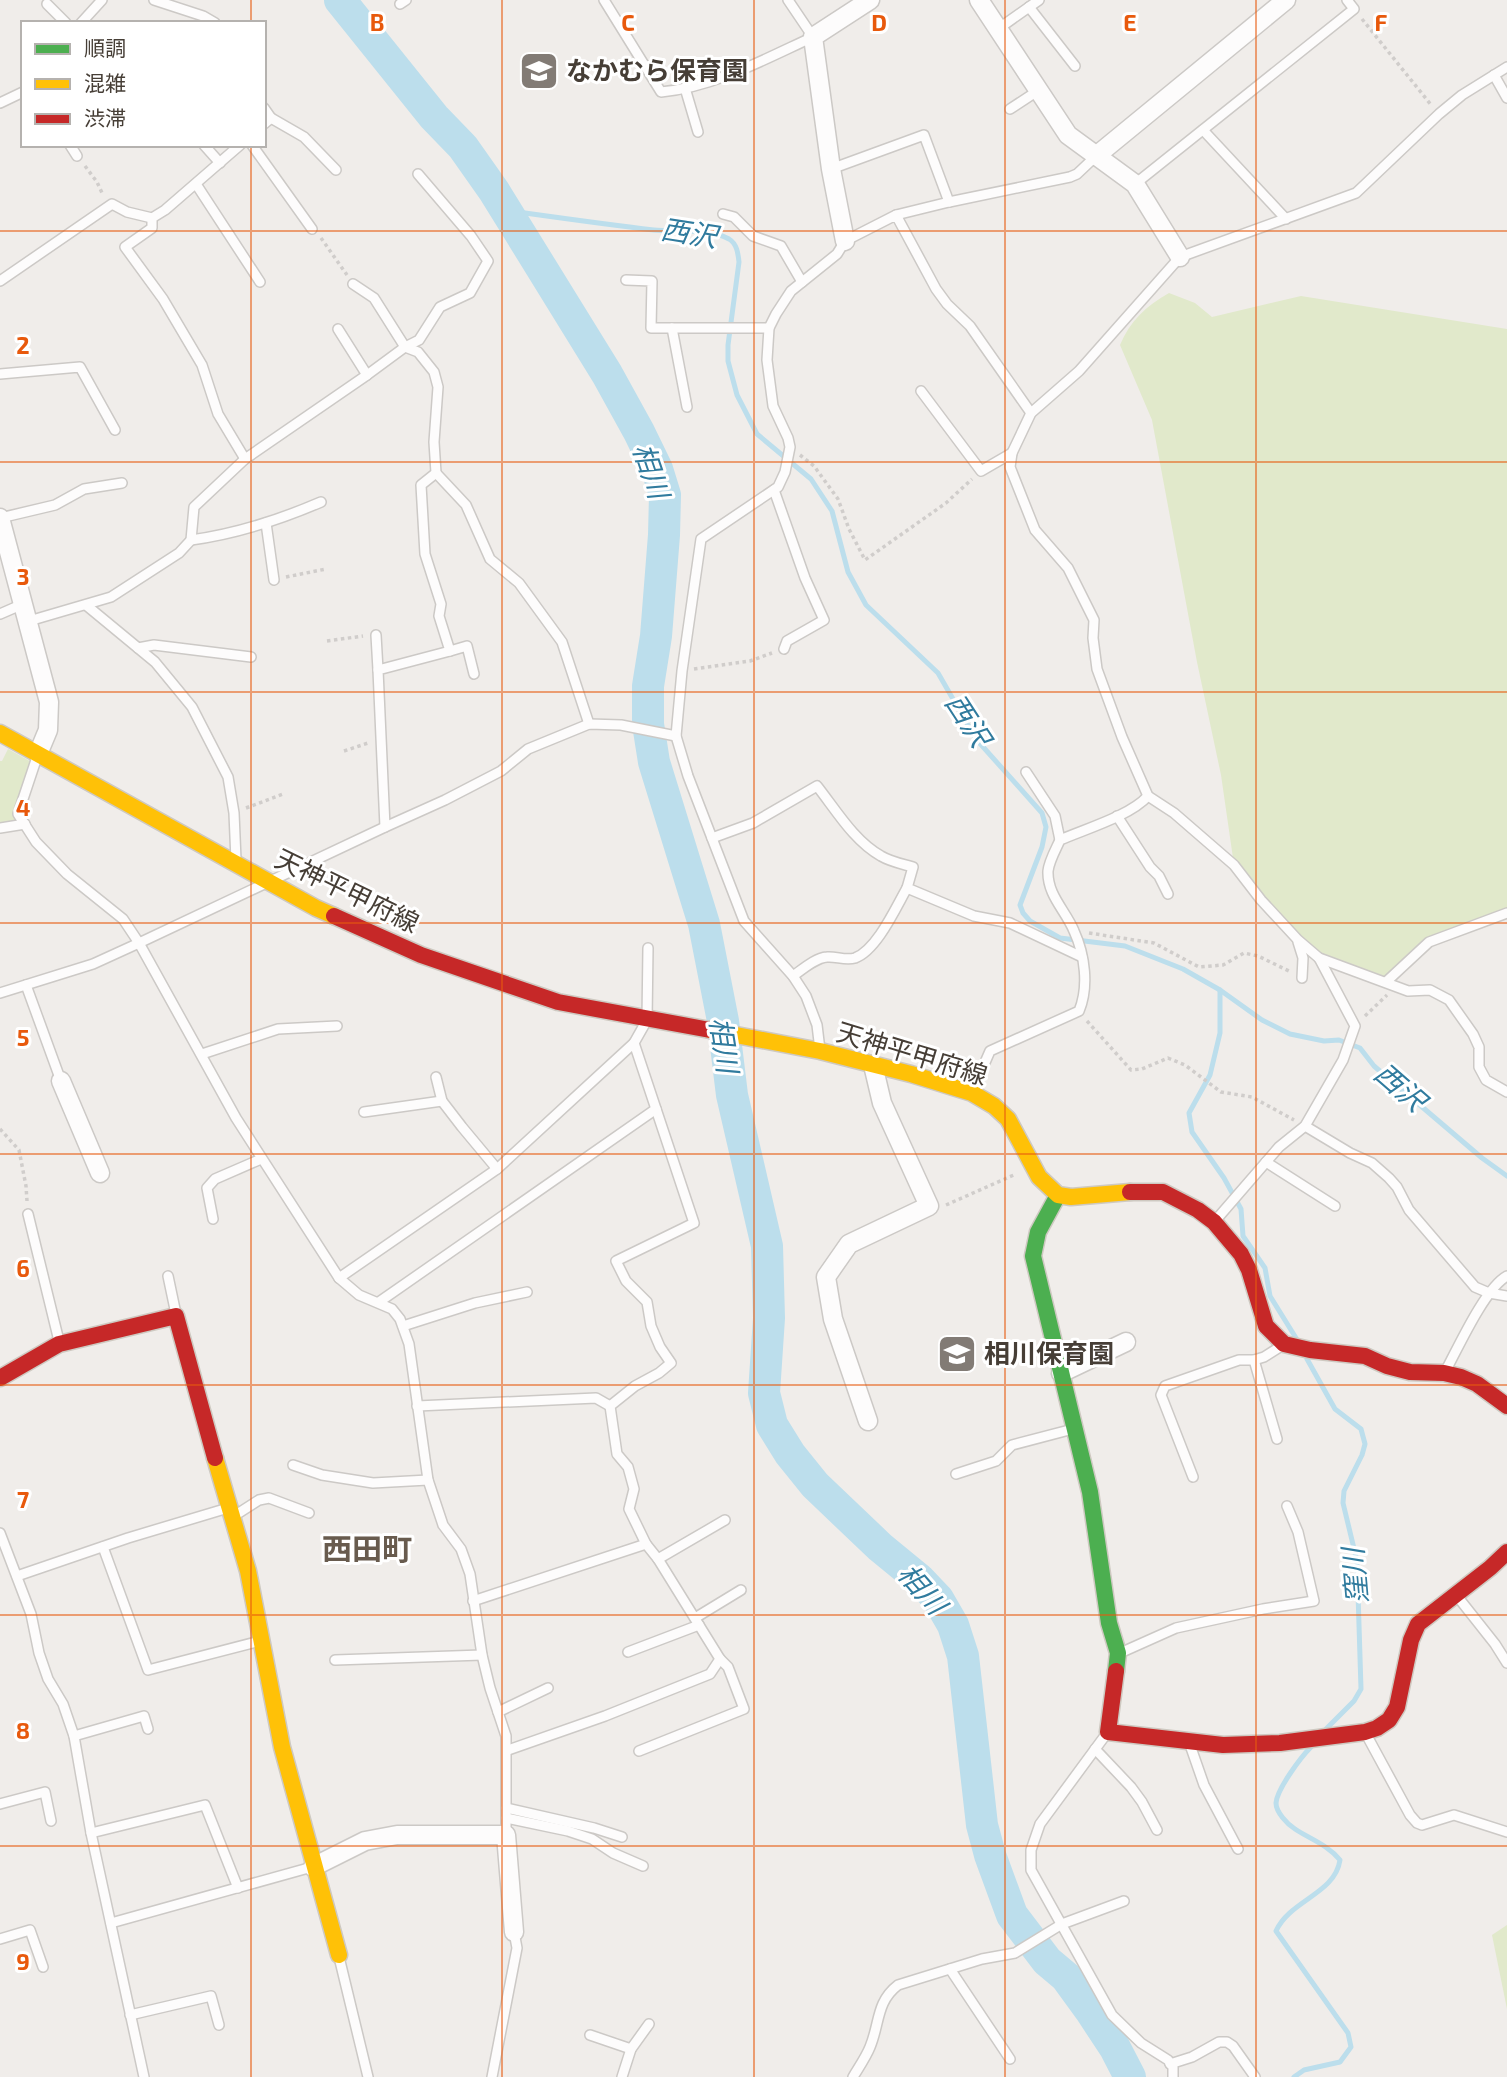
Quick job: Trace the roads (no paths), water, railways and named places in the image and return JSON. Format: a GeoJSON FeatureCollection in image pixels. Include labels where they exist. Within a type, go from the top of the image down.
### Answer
{"type":"FeatureCollection","features":[{"type":"Feature","properties":{"kind":"street"},"geometry":{"type":"LineString","coordinates":[[845,241],[831,169],[813,37],[870,0]]}},
{"type":"Feature","properties":{"kind":"street"},"geometry":{"type":"LineString","coordinates":[[979,0],[1068,135],[1135,184],[1180,257]]}},
{"type":"Feature","properties":{"kind":"street"},"geometry":{"type":"LineString","coordinates":[[1096,156],[1286,0]]}},
{"type":"Feature","properties":{"kind":"street"},"geometry":{"type":"LineString","coordinates":[[0,518],[49,702],[48,730],[38,754]]}},
{"type":"Feature","properties":{"kind":"street","name":"天神平甲府線"},"geometry":{"type":"LineString","coordinates":[[0,733],[316,908],[421,955],[558,1002],[820,1051],[972,1093],[994,1106],[1008,1119],[1033,1166],[1048,1187],[1058,1195]]}},
{"type":"Feature","properties":{"kind":"street"},"geometry":{"type":"LineString","coordinates":[[868,1421],[833,1319],[826,1277],[849,1244],[929,1206],[882,1103],[873,1065]]}},
{"type":"Feature","properties":{"kind":"street"},"geometry":{"type":"LineString","coordinates":[[61,1081],[100,1173]]}},
{"type":"Feature","properties":{"kind":"street"},"geometry":{"type":"LineString","coordinates":[[1507,1406],[1477,1384],[1461,1377],[1444,1373],[1410,1372],[1365,1356],[1310,1350],[1284,1344],[1266,1326],[1249,1270],[1241,1254],[1214,1222],[1198,1210],[1163,1192],[1117,1192],[1071,1197],[1058,1195],[1032,1245],[1090,1492],[1109,1623],[1118,1653],[1108,1732],[1223,1745],[1280,1743],[1365,1732],[1377,1728],[1389,1720],[1397,1707],[1411,1640],[1418,1624],[1507,1552]]}},
{"type":"Feature","properties":{"kind":"street"},"geometry":{"type":"LineString","coordinates":[[0,1378],[60,1344],[176,1316],[248,1571],[282,1747],[339,1955]]}},
{"type":"Feature","properties":{"kind":"street"},"geometry":{"type":"LineString","coordinates":[[1061,1373],[1125,1342]]}},
{"type":"Feature","properties":{"kind":"street"},"geometry":{"type":"LineString","coordinates":[[313,1867],[365,1841],[506,1820],[514,1932]]}},
{"type":"Feature","properties":{"kind":"lane"},"geometry":{"type":"LineString","coordinates":[[84,21],[103,0]]}},
{"type":"Feature","properties":{"kind":"lane"},"geometry":{"type":"LineString","coordinates":[[154,0],[212,21]]}},
{"type":"Feature","properties":{"kind":"lane"},"geometry":{"type":"LineString","coordinates":[[604,0],[661,92],[685,88],[740,70],[813,37],[788,0]]}},
{"type":"Feature","properties":{"kind":"lane"},"geometry":{"type":"LineString","coordinates":[[998,29],[1039,0]]}},
{"type":"Feature","properties":{"kind":"lane"},"geometry":{"type":"LineString","coordinates":[[1135,184],[1354,9],[1347,0]]}},
{"type":"Feature","properties":{"kind":"lane"},"geometry":{"type":"LineString","coordinates":[[47,4],[64,21]]}},
{"type":"Feature","properties":{"kind":"lane"},"geometry":{"type":"LineString","coordinates":[[1029,7],[1075,66]]}},
{"type":"Feature","properties":{"kind":"lane"},"geometry":{"type":"LineString","coordinates":[[1507,67],[1462,95],[1439,114],[1356,193],[1180,257],[1079,371],[1031,413],[1012,453],[1010,467],[1035,530],[1068,568],[1094,620],[1097,669],[1122,737],[1148,796],[1174,813],[1234,865],[1261,900],[1298,940],[1319,958],[1408,991],[1430,990],[1448,1000],[1479,1047],[1479,1067],[1486,1080],[1507,1092]]}},
{"type":"Feature","properties":{"kind":"lane"},"geometry":{"type":"LineString","coordinates":[[1494,75],[1507,98]]}},
{"type":"Feature","properties":{"kind":"lane"},"geometry":{"type":"LineString","coordinates":[[685,88],[698,132]]}},
{"type":"Feature","properties":{"kind":"lane"},"geometry":{"type":"LineString","coordinates":[[1010,109],[1039,90]]}},
{"type":"Feature","properties":{"kind":"lane"},"geometry":{"type":"LineString","coordinates":[[0,103],[21,93]]}},
{"type":"Feature","properties":{"kind":"lane"},"geometry":{"type":"LineString","coordinates":[[268,121],[304,137],[335,170]]}},
{"type":"Feature","properties":{"kind":"lane"},"geometry":{"type":"LineString","coordinates":[[1203,130],[1286,219]]}},
{"type":"Feature","properties":{"kind":"lane"},"geometry":{"type":"LineString","coordinates":[[831,169],[924,135],[949,202]]}},
{"type":"Feature","properties":{"kind":"lane"},"geometry":{"type":"LineString","coordinates":[[71,147],[77,156]]}},
{"type":"Feature","properties":{"kind":"lane"},"geometry":{"type":"LineString","coordinates":[[206,147],[220,163]]}},
{"type":"Feature","properties":{"kind":"lane"},"geometry":{"type":"LineString","coordinates":[[0,281],[112,204],[127,212],[152,218],[165,210],[238,147]]}},
{"type":"Feature","properties":{"kind":"lane"},"geometry":{"type":"LineString","coordinates":[[253,147],[312,229]]}},
{"type":"Feature","properties":{"kind":"lane"},"geometry":{"type":"LineString","coordinates":[[820,1051],[817,1025],[806,996],[793,976],[744,921],[672,735],[701,539],[778,487],[785,472],[790,449],[788,438],[773,406],[767,360],[769,328],[791,291],[837,254],[845,241],[896,215],[1070,177],[1096,156]]}},
{"type":"Feature","properties":{"kind":"lane"},"geometry":{"type":"LineString","coordinates":[[0,614],[86,605],[111,597],[179,553],[191,540],[194,507],[245,459],[405,347],[419,340],[440,307],[471,293],[488,261],[471,236],[418,174]]}},
{"type":"Feature","properties":{"kind":"lane"},"geometry":{"type":"LineString","coordinates":[[196,184],[260,282]]}},
{"type":"Feature","properties":{"kind":"lane"},"geometry":{"type":"LineString","coordinates":[[723,214],[734,217],[753,236],[781,246],[802,282]]}},
{"type":"Feature","properties":{"kind":"lane"},"geometry":{"type":"LineString","coordinates":[[896,215],[936,289],[970,326],[1031,413]]}},
{"type":"Feature","properties":{"kind":"lane"},"geometry":{"type":"LineString","coordinates":[[152,218],[152,228],[125,247],[163,299],[202,365],[218,414],[245,459]]}},
{"type":"Feature","properties":{"kind":"lane"},"geometry":{"type":"LineString","coordinates":[[626,280],[652,281],[651,328],[769,328]]}},
{"type":"Feature","properties":{"kind":"lane"},"geometry":{"type":"LineString","coordinates":[[353,284],[374,298],[405,347],[418,352],[435,372],[438,387],[434,442],[436,473],[466,505],[490,559],[519,583],[562,642],[589,724]]}},
{"type":"Feature","properties":{"kind":"lane"},"geometry":{"type":"LineString","coordinates":[[672,328],[687,407]]}},
{"type":"Feature","properties":{"kind":"lane"},"geometry":{"type":"LineString","coordinates":[[338,329],[367,375]]}},
{"type":"Feature","properties":{"kind":"lane"},"geometry":{"type":"LineString","coordinates":[[0,374],[80,367],[115,430]]}},
{"type":"Feature","properties":{"kind":"lane"},"geometry":{"type":"LineString","coordinates":[[921,391],[981,471],[1012,453]]}},
{"type":"Feature","properties":{"kind":"lane"},"geometry":{"type":"LineString","coordinates":[[436,473],[421,485],[425,554],[441,604],[439,616],[450,650]]}},
{"type":"Feature","properties":{"kind":"lane"},"geometry":{"type":"LineString","coordinates":[[0,518],[55,505],[84,489],[122,483]]}},
{"type":"Feature","properties":{"kind":"lane"},"geometry":{"type":"LineString","coordinates":[[774,490],[805,578],[824,620],[787,641],[784,649]]}},
{"type":"Feature","properties":{"kind":"lane"},"geometry":{"type":"LineString","coordinates":[[191,540],[220,536],[266,523],[321,502]]}},
{"type":"Feature","properties":{"kind":"lane"},"geometry":{"type":"LineString","coordinates":[[266,523],[274,580]]}},
{"type":"Feature","properties":{"kind":"lane"},"geometry":{"type":"LineString","coordinates":[[86,605],[155,662],[192,707],[228,777],[234,813],[236,864]]}},
{"type":"Feature","properties":{"kind":"lane"},"geometry":{"type":"LineString","coordinates":[[376,635],[384,827]]}},
{"type":"Feature","properties":{"kind":"lane"},"geometry":{"type":"LineString","coordinates":[[138,648],[154,645],[251,656]]}},
{"type":"Feature","properties":{"kind":"lane"},"geometry":{"type":"LineString","coordinates":[[378,670],[467,646],[474,674]]}},
{"type":"Feature","properties":{"kind":"lane"},"geometry":{"type":"LineString","coordinates":[[0,993],[93,964],[139,943],[445,800],[501,771],[528,749],[589,724],[621,725],[672,735]]}},
{"type":"Feature","properties":{"kind":"lane"},"geometry":{"type":"LineString","coordinates":[[38,754],[18,814],[36,842],[67,874],[123,919],[236,1118],[339,1278],[359,1295],[392,1309],[400,1318],[409,1344],[428,1480],[443,1525],[461,1549],[470,1574],[489,1688],[506,1736],[506,1820]]}},
{"type":"Feature","properties":{"kind":"lane"},"geometry":{"type":"LineString","coordinates":[[972,1093],[990,1051],[1079,1012],[1084,1000],[1084,965],[1074,931],[1051,892],[1048,870],[1060,840],[1055,816],[1026,772]]}},
{"type":"Feature","properties":{"kind":"lane"},"geometry":{"type":"LineString","coordinates":[[712,838],[753,823],[817,786],[869,849],[885,858],[913,867],[907,888],[878,937],[867,949],[857,957],[826,957],[793,976]]}},
{"type":"Feature","properties":{"kind":"lane"},"geometry":{"type":"LineString","coordinates":[[1060,840],[1116,816],[1148,796]]}},
{"type":"Feature","properties":{"kind":"lane"},"geometry":{"type":"LineString","coordinates":[[1116,816],[1159,876],[1168,894]]}},
{"type":"Feature","properties":{"kind":"lane"},"geometry":{"type":"LineString","coordinates":[[0,828],[25,824]]}},
{"type":"Feature","properties":{"kind":"lane"},"geometry":{"type":"LineString","coordinates":[[907,888],[974,916],[1010,923],[1081,955]]}},
{"type":"Feature","properties":{"kind":"lane"},"geometry":{"type":"LineString","coordinates":[[1386,982],[1429,942],[1507,913]]}},
{"type":"Feature","properties":{"kind":"lane"},"geometry":{"type":"LineString","coordinates":[[1298,940],[1304,958],[1302,978]]}},
{"type":"Feature","properties":{"kind":"lane"},"geometry":{"type":"LineString","coordinates":[[339,1278],[497,1168],[634,1042],[647,1020],[648,948]]}},
{"type":"Feature","properties":{"kind":"lane"},"geometry":{"type":"LineString","coordinates":[[1214,1222],[1279,1147],[1305,1126],[1345,1055],[1354,1029],[1319,958]]}},
{"type":"Feature","properties":{"kind":"lane"},"geometry":{"type":"LineString","coordinates":[[26,985],[61,1081]]}},
{"type":"Feature","properties":{"kind":"lane"},"geometry":{"type":"LineString","coordinates":[[202,1054],[278,1029],[337,1026]]}},
{"type":"Feature","properties":{"kind":"lane"},"geometry":{"type":"LineString","coordinates":[[610,1406],[671,1363],[651,1326],[647,1302],[626,1281],[617,1261],[694,1223],[634,1042]]}},
{"type":"Feature","properties":{"kind":"lane"},"geometry":{"type":"LineString","coordinates":[[436,1077],[442,1101],[497,1168]]}},
{"type":"Feature","properties":{"kind":"lane"},"geometry":{"type":"LineString","coordinates":[[363,1112],[442,1101]]}},
{"type":"Feature","properties":{"kind":"lane"},"geometry":{"type":"LineString","coordinates":[[379,1302],[656,1110]]}},
{"type":"Feature","properties":{"kind":"lane"},"geometry":{"type":"LineString","coordinates":[[1305,1126],[1372,1163],[1389,1178],[1409,1210],[1475,1287],[1507,1296]]}},
{"type":"Feature","properties":{"kind":"lane"},"geometry":{"type":"LineString","coordinates":[[213,1219],[207,1188],[215,1179],[261,1159]]}},
{"type":"Feature","properties":{"kind":"lane"},"geometry":{"type":"LineString","coordinates":[[1266,1163],[1335,1206]]}},
{"type":"Feature","properties":{"kind":"lane"},"geometry":{"type":"LineString","coordinates":[[28,1214],[60,1344]]}},
{"type":"Feature","properties":{"kind":"lane"},"geometry":{"type":"LineString","coordinates":[[168,1276],[176,1316]]}},
{"type":"Feature","properties":{"kind":"lane"},"geometry":{"type":"LineString","coordinates":[[1444,1373],[1489,1293],[1507,1276]]}},
{"type":"Feature","properties":{"kind":"lane"},"geometry":{"type":"LineString","coordinates":[[403,1326],[475,1303],[527,1292]]}},
{"type":"Feature","properties":{"kind":"lane"},"geometry":{"type":"LineString","coordinates":[[1193,1477],[1161,1395],[1165,1386],[1239,1360],[1264,1357],[1284,1344]]}},
{"type":"Feature","properties":{"kind":"lane"},"geometry":{"type":"LineString","coordinates":[[1254,1360],[1277,1439]]}},
{"type":"Feature","properties":{"kind":"lane"},"geometry":{"type":"LineString","coordinates":[[417,1406],[596,1398],[610,1406]]}},
{"type":"Feature","properties":{"kind":"lane"},"geometry":{"type":"LineString","coordinates":[[610,1406],[617,1454],[628,1467],[634,1489],[629,1509],[646,1544],[720,1659],[728,1667],[744,1709],[639,1751]]}},
{"type":"Feature","properties":{"kind":"lane"},"geometry":{"type":"LineString","coordinates":[[956,1474],[996,1461],[1012,1445],[1074,1428]]}},
{"type":"Feature","properties":{"kind":"lane"},"geometry":{"type":"LineString","coordinates":[[293,1465],[322,1475],[373,1483],[428,1480]]}},
{"type":"Feature","properties":{"kind":"lane"},"geometry":{"type":"LineString","coordinates":[[17,1576],[103,1547],[231,1512],[259,1500],[269,1498],[309,1513]]}},
{"type":"Feature","properties":{"kind":"lane"},"geometry":{"type":"LineString","coordinates":[[1118,1653],[1176,1628],[1314,1601],[1298,1532],[1287,1506]]}},
{"type":"Feature","properties":{"kind":"lane"},"geometry":{"type":"LineString","coordinates":[[658,1559],[725,1520]]}},
{"type":"Feature","properties":{"kind":"lane"},"geometry":{"type":"LineString","coordinates":[[0,1534],[31,1614],[39,1653],[48,1679],[63,1704],[74,1736],[91,1833],[144,2077]]}},
{"type":"Feature","properties":{"kind":"lane"},"geometry":{"type":"LineString","coordinates":[[474,1601],[646,1544]]}},
{"type":"Feature","properties":{"kind":"lane"},"geometry":{"type":"LineString","coordinates":[[103,1547],[148,1670],[262,1641]]}},
{"type":"Feature","properties":{"kind":"lane"},"geometry":{"type":"LineString","coordinates":[[628,1652],[697,1621],[741,1590]]}},
{"type":"Feature","properties":{"kind":"lane"},"geometry":{"type":"LineString","coordinates":[[1456,1594],[1507,1663]]}},
{"type":"Feature","properties":{"kind":"lane"},"geometry":{"type":"LineString","coordinates":[[335,1660],[482,1655]]}},
{"type":"Feature","properties":{"kind":"lane"},"geometry":{"type":"LineString","coordinates":[[508,1750],[605,1716],[710,1674],[720,1659]]}},
{"type":"Feature","properties":{"kind":"lane"},"geometry":{"type":"LineString","coordinates":[[498,1712],[548,1688]]}},
{"type":"Feature","properties":{"kind":"lane"},"geometry":{"type":"LineString","coordinates":[[74,1736],[144,1716],[148,1729]]}},
{"type":"Feature","properties":{"kind":"lane"},"geometry":{"type":"LineString","coordinates":[[1108,1732],[1040,1824],[1031,1850],[1033,1878],[1112,2015],[1140,2043],[1168,2060],[1173,2067],[1172,2077]]}},
{"type":"Feature","properties":{"kind":"lane"},"geometry":{"type":"LineString","coordinates":[[1365,1732],[1410,1815],[1417,1823],[1422,1825],[1454,1815],[1507,1832]]}},
{"type":"Feature","properties":{"kind":"lane"},"geometry":{"type":"LineString","coordinates":[[1189,1740],[1204,1785],[1238,1849]]}},
{"type":"Feature","properties":{"kind":"lane"},"geometry":{"type":"LineString","coordinates":[[1094,1749],[1131,1787],[1157,1830]]}},
{"type":"Feature","properties":{"kind":"lane"},"geometry":{"type":"LineString","coordinates":[[0,1804],[44,1792],[51,1821]]}},
{"type":"Feature","properties":{"kind":"lane"},"geometry":{"type":"LineString","coordinates":[[91,1833],[205,1805],[238,1888]]}},
{"type":"Feature","properties":{"kind":"lane"},"geometry":{"type":"LineString","coordinates":[[506,1820],[594,1828],[622,1837]]}},
{"type":"Feature","properties":{"kind":"lane"},"geometry":{"type":"LineString","coordinates":[[506,1820],[568,1831],[592,1839],[613,1853],[643,1866]]}},
{"type":"Feature","properties":{"kind":"lane"},"geometry":{"type":"LineString","coordinates":[[111,1923],[313,1867]]}},
{"type":"Feature","properties":{"kind":"lane"},"geometry":{"type":"LineString","coordinates":[[853,2077],[871,2046],[887,1993],[898,1985],[982,1959],[1015,1953],[1059,1926],[1124,1901]]}},
{"type":"Feature","properties":{"kind":"lane"},"geometry":{"type":"LineString","coordinates":[[0,1939],[30,1930],[43,1967]]}},
{"type":"Feature","properties":{"kind":"lane"},"geometry":{"type":"LineString","coordinates":[[492,2077],[517,1948],[514,1932]]}},
{"type":"Feature","properties":{"kind":"lane"},"geometry":{"type":"LineString","coordinates":[[339,1955],[368,2077]]}},
{"type":"Feature","properties":{"kind":"lane"},"geometry":{"type":"LineString","coordinates":[[950,1969],[1010,2059]]}},
{"type":"Feature","properties":{"kind":"lane"},"geometry":{"type":"LineString","coordinates":[[130,2015],[211,1996],[219,2025]]}},
{"type":"Feature","properties":{"kind":"lane"},"geometry":{"type":"LineString","coordinates":[[622,2077],[631,2049],[649,2024]]}},
{"type":"Feature","properties":{"kind":"lane"},"geometry":{"type":"LineString","coordinates":[[590,2035],[631,2049]]}},
{"type":"Feature","properties":{"kind":"lane"},"geometry":{"type":"LineString","coordinates":[[1170,2064],[1192,2057],[1219,2042],[1227,2042],[1233,2046],[1255,2077]]}},
{"type":"Feature","properties":{"kind":"waterway","name":"相川"},"geometry":{"type":"LineString","coordinates":[[340,0],[434,117],[463,147],[494,191],[607,374],[657,469],[665,495],[664,535],[656,636],[648,686],[648,724],[654,762],[704,924],[723,1021],[732,1095],[767,1246],[769,1318],[764,1393],[772,1425],[790,1454],[815,1485],[880,1547],[919,1579],[938,1599],[953,1625],[963,1656],[982,1825],[1012,1915],[1047,1961],[1066,1977],[1115,2048],[1130,2077]]}},
{"type":"Feature","properties":{"kind":"waterway","name":"西沢"},"geometry":{"type":"LineString","coordinates":[[510,217],[525,213],[654,230],[712,233],[734,243],[739,262],[728,361],[737,395],[757,434],[811,479],[832,511],[848,572],[866,605],[938,673],[976,739],[1042,813],[1046,827],[1042,847],[1020,905],[1030,921],[1060,938],[1125,946],[1183,969],[1220,990],[1262,1020],[1290,1034],[1324,1041],[1339,1040],[1360,1048],[1374,1066],[1507,1176]]}},
{"type":"Feature","properties":{"kind":"waterway","name":"窪川"},"geometry":{"type":"LineString","coordinates":[[1220,990],[1220,1033],[1210,1075],[1189,1113],[1192,1132],[1224,1178],[1241,1209],[1243,1236],[1265,1268],[1270,1296],[1296,1338]]}},
{"type":"Feature","properties":{"kind":"waterway","name":"窪川"},"geometry":{"type":"LineString","coordinates":[[1307,1359],[1335,1409],[1361,1429],[1365,1444],[1344,1491],[1343,1503],[1357,1561],[1361,1689],[1354,1701],[1326,1729]]}},
{"type":"Feature","properties":{"kind":"waterway","name":"窪川"},"geometry":{"type":"LineString","coordinates":[[1294,2077],[1304,2070],[1340,2062],[1351,2047],[1348,2033],[1276,1931],[1291,1912],[1330,1881],[1340,1860],[1324,1846],[1292,1827],[1276,1806],[1277,1797],[1285,1782],[1311,1747]]}},
{"type":"Feature","properties":{"kind":"place","name":"なかむら保育園"},"geometry":{"type":"Point","coordinates":[539,71]}},
{"type":"Feature","properties":{"kind":"place","name":"相川保育園"},"geometry":{"type":"Point","coordinates":[957,1354]}},
{"type":"Feature","properties":{"kind":"district","name":"西田町"},"geometry":{"type":"Point","coordinates":[367,1550]}}]}
